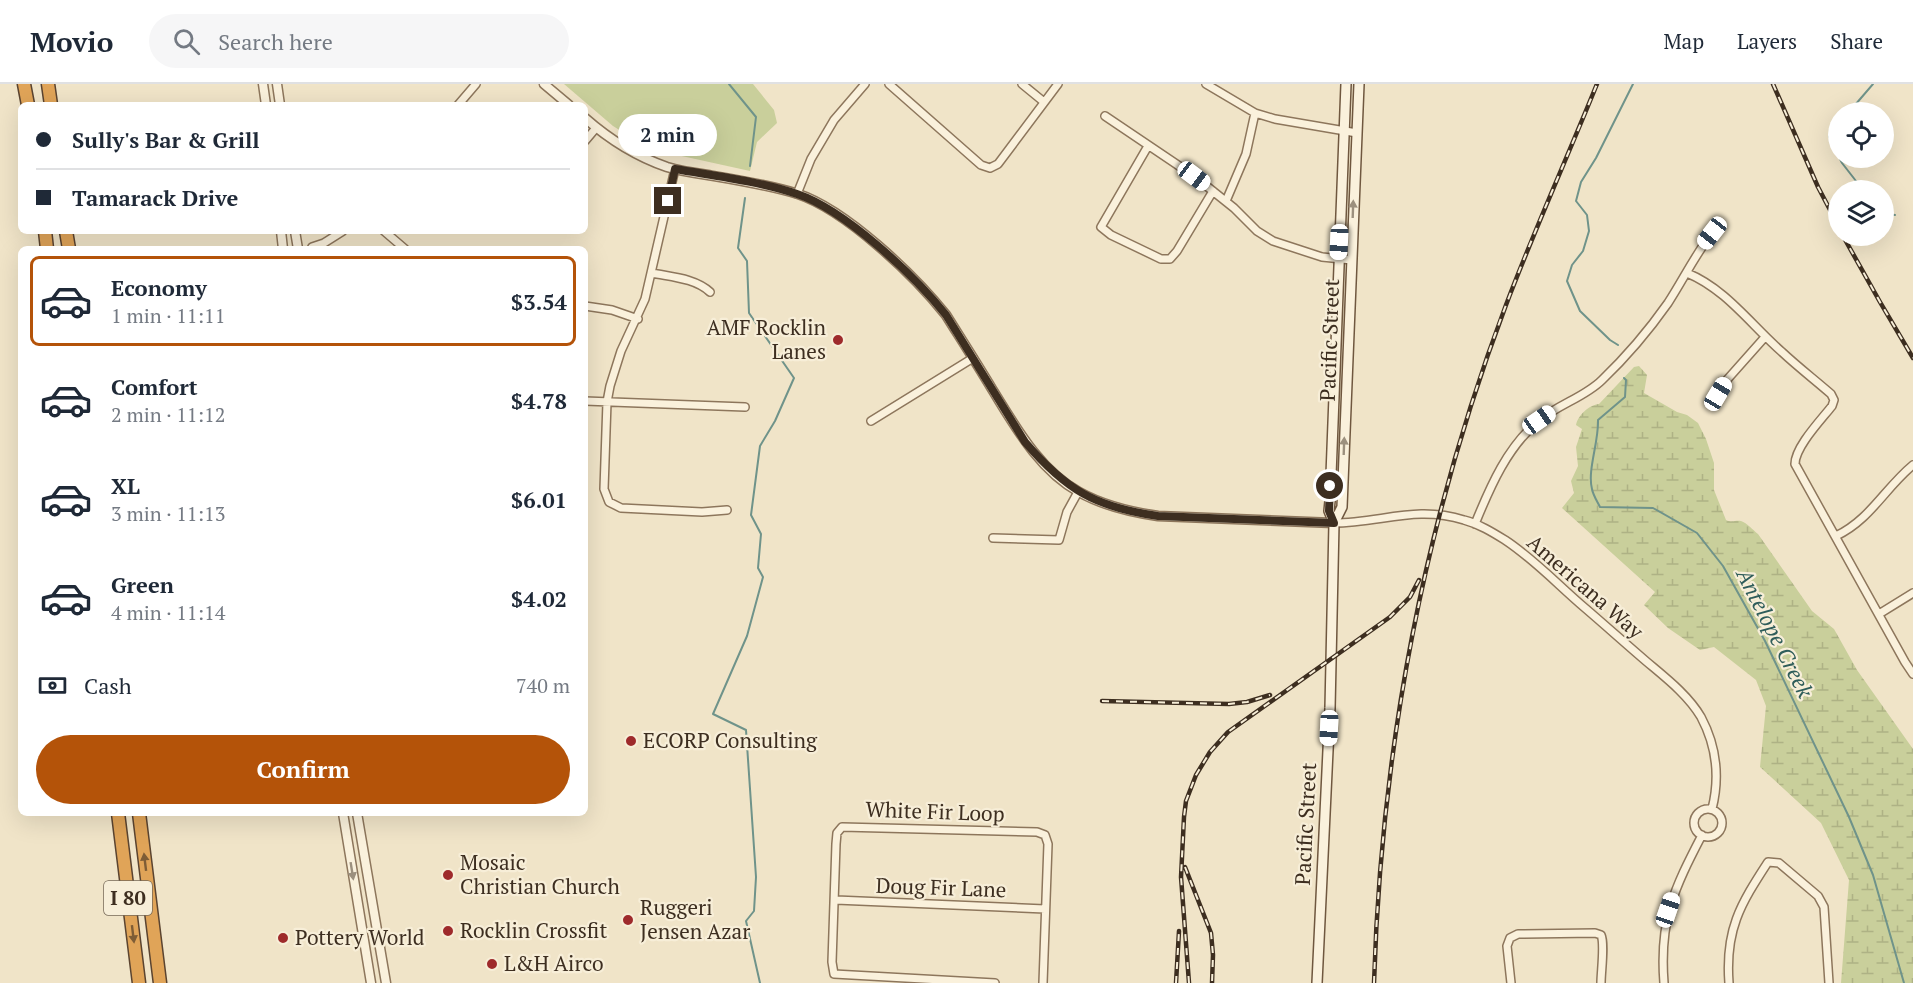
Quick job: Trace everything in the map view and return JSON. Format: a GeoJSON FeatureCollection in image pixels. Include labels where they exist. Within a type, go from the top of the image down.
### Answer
{"type":"FeatureCollection","features":[{"type":"Feature","properties":{"kind":"highway"},"geometry":{"type":"LineString","coordinates":[[25,84],[28,102]]}},
{"type":"Feature","properties":{"kind":"highway"},"geometry":{"type":"LineString","coordinates":[[48,84],[51,102]]}},
{"type":"Feature","properties":{"kind":"highway","name":"I 80"},"geometry":{"type":"LineString","coordinates":[[118,816],[139,983]]}},
{"type":"Feature","properties":{"kind":"highway","name":"I 80"},"geometry":{"type":"LineString","coordinates":[[139,816],[160,983]]}},
{"type":"Feature","properties":{"kind":"main road","name":"Pacific Street"},"geometry":{"type":"LineString","coordinates":[[1317,983],[1330,708],[1334,523],[1329,511],[1346,84]]}},
{"type":"Feature","properties":{"kind":"main road","name":"Pacific Street"},"geometry":{"type":"LineString","coordinates":[[1334,523],[1341,512],[1342,496],[1359,84]]}},
{"type":"Feature","properties":{"kind":"street"},"geometry":{"type":"LineString","coordinates":[[263,84],[266,102]]}},
{"type":"Feature","properties":{"kind":"street"},"geometry":{"type":"LineString","coordinates":[[277,84],[280,102]]}},
{"type":"Feature","properties":{"kind":"street"},"geometry":{"type":"LineString","coordinates":[[461,102],[476,84]]}},
{"type":"Feature","properties":{"kind":"street"},"geometry":{"type":"LineString","coordinates":[[544,84],[565,102]]}},
{"type":"Feature","properties":{"kind":"street"},"geometry":{"type":"LineString","coordinates":[[797,194],[811,159],[834,120],[865,84]]}},
{"type":"Feature","properties":{"kind":"street"},"geometry":{"type":"LineString","coordinates":[[889,84],[981,165],[990,168],[998,164],[1058,84]]}},
{"type":"Feature","properties":{"kind":"street"},"geometry":{"type":"LineString","coordinates":[[1022,84],[1044,102]]}},
{"type":"Feature","properties":{"kind":"street"},"geometry":{"type":"LineString","coordinates":[[1206,84],[1255,113],[1275,119],[1357,133]]}},
{"type":"Feature","properties":{"kind":"street"},"geometry":{"type":"LineString","coordinates":[[1226,201],[1246,154],[1255,113]]}},
{"type":"Feature","properties":{"kind":"street"},"geometry":{"type":"LineString","coordinates":[[1105,116],[1213,191],[1257,231],[1273,241],[1322,257],[1352,260]]}},
{"type":"Feature","properties":{"kind":"street"},"geometry":{"type":"LineString","coordinates":[[588,121],[631,152],[675,169],[797,194],[819,203],[840,216],[910,275],[946,315],[1025,442],[1052,471],[1078,492],[1107,505],[1133,513],[1334,523]]}},
{"type":"Feature","properties":{"kind":"street"},"geometry":{"type":"LineString","coordinates":[[588,137],[596,128]]}},
{"type":"Feature","properties":{"kind":"street"},"geometry":{"type":"LineString","coordinates":[[1148,146],[1101,227],[1111,235],[1161,259],[1170,259],[1213,191]]}},
{"type":"Feature","properties":{"kind":"street"},"geometry":{"type":"LineString","coordinates":[[675,169],[645,299],[615,368],[607,402],[604,480],[606,496],[612,505],[631,509],[702,512],[728,510]]}},
{"type":"Feature","properties":{"kind":"street"},"geometry":{"type":"LineString","coordinates":[[1476,524],[1496,477],[1522,438],[1539,420],[1601,382],[1667,304],[1697,253],[1712,233]]}},
{"type":"Feature","properties":{"kind":"street"},"geometry":{"type":"LineString","coordinates":[[315,246],[338,234]]}},
{"type":"Feature","properties":{"kind":"street"},"geometry":{"type":"LineString","coordinates":[[388,234],[402,246]]}},
{"type":"Feature","properties":{"kind":"street"},"geometry":{"type":"LineString","coordinates":[[652,273],[690,281],[705,287],[710,292]]}},
{"type":"Feature","properties":{"kind":"street"},"geometry":{"type":"LineString","coordinates":[[1687,273],[1711,286],[1831,394],[1834,400],[1832,406],[1800,449],[1795,457],[1795,464],[1913,674]]}},
{"type":"Feature","properties":{"kind":"street"},"geometry":{"type":"LineString","coordinates":[[588,306],[612,310],[638,319]]}},
{"type":"Feature","properties":{"kind":"street"},"geometry":{"type":"LineString","coordinates":[[1711,405],[1725,382],[1765,337]]}},
{"type":"Feature","properties":{"kind":"street"},"geometry":{"type":"LineString","coordinates":[[871,422],[973,358]]}},
{"type":"Feature","properties":{"kind":"street"},"geometry":{"type":"LineString","coordinates":[[588,401],[745,408]]}},
{"type":"Feature","properties":{"kind":"street"},"geometry":{"type":"LineString","coordinates":[[1836,536],[1861,521],[1903,473],[1913,465]]}},
{"type":"Feature","properties":{"kind":"street"},"geometry":{"type":"LineString","coordinates":[[993,538],[1059,540],[1067,512],[1078,492]]}},
{"type":"Feature","properties":{"kind":"street","name":"Americana Way"},"geometry":{"type":"LineString","coordinates":[[1334,523],[1358,523],[1395,515],[1428,513],[1476,524],[1515,547],[1663,675],[1690,702],[1710,736],[1716,758],[1718,778],[1712,810]]}},
{"type":"Feature","properties":{"kind":"street"},"geometry":{"type":"LineString","coordinates":[[1879,614],[1913,593]]}},
{"type":"Feature","properties":{"kind":"street"},"geometry":{"type":"LineString","coordinates":[[1702,810],[1712,810],[1721,818],[1720,829],[1712,836],[1702,835],[1695,828],[1696,816],[1702,810]]}},
{"type":"Feature","properties":{"kind":"street"},"geometry":{"type":"LineString","coordinates":[[343,816],[371,983]]}},
{"type":"Feature","properties":{"kind":"street"},"geometry":{"type":"LineString","coordinates":[[358,816],[386,983]]}},
{"type":"Feature","properties":{"kind":"street","name":"White Fir Loop"},"geometry":{"type":"LineString","coordinates":[[995,983],[921,981],[834,974],[832,962],[836,900],[836,844],[837,833],[842,826],[1037,832],[1045,835],[1048,844],[1042,983]]}},
{"type":"Feature","properties":{"kind":"street"},"geometry":{"type":"LineString","coordinates":[[1664,983],[1663,945],[1668,910],[1678,883],[1702,835]]}},
{"type":"Feature","properties":{"kind":"street"},"geometry":{"type":"LineString","coordinates":[[1729,983],[1728,966],[1734,924],[1740,906],[1768,862],[1779,863],[1818,896],[1824,907],[1830,983]]}},
{"type":"Feature","properties":{"kind":"street","name":"Doug Fir Lane"},"geometry":{"type":"LineString","coordinates":[[836,900],[1045,909]]}},
{"type":"Feature","properties":{"kind":"street"},"geometry":{"type":"LineString","coordinates":[[1511,983],[1507,946],[1510,938],[1518,934],[1595,933],[1601,935],[1604,941],[1601,983]]}},
{"type":"Feature","properties":{"kind":"green space"},"geometry":{"type":"Polygon","coordinates":[[[564,84],[753,84],[774,110],[777,123],[757,142],[750,171],[659,151],[613,126],[588,105],[588,102],[564,84]]]}},
{"type":"Feature","properties":{"kind":"green space"},"geometry":{"type":"Polygon","coordinates":[[[1639,366],[1647,375],[1644,393],[1698,423],[1714,463],[1714,490],[1726,520],[1743,522],[1758,534],[1812,611],[1834,629],[1857,670],[1913,749],[1913,983],[1841,983],[1849,880],[1821,823],[1760,767],[1766,706],[1756,680],[1714,647],[1700,650],[1668,628],[1644,605],[1655,592],[1562,508],[1574,493],[1571,481],[1578,466],[1576,447],[1582,429],[1576,425],[1579,418],[1588,408],[1599,404],[1634,367],[1639,366]]]}},
{"type":"Feature","properties":{"kind":"waterway"},"geometry":{"type":"LineString","coordinates":[[729,84],[756,117],[750,166]]}},
{"type":"Feature","properties":{"kind":"waterway","name":"Antelope Creek"},"geometry":{"type":"LineString","coordinates":[[1618,345],[1580,311],[1567,281],[1572,265],[1583,251],[1589,231],[1587,215],[1576,201],[1581,182],[1596,158],[1633,84]]}},
{"type":"Feature","properties":{"kind":"waterway"},"geometry":{"type":"LineString","coordinates":[[1858,102],[1873,84]]}},
{"type":"Feature","properties":{"kind":"waterway"},"geometry":{"type":"LineString","coordinates":[[1846,168],[1855,180]]}},
{"type":"Feature","properties":{"kind":"waterway"},"geometry":{"type":"LineString","coordinates":[[745,198],[738,248],[747,261],[749,313],[794,378],[775,421],[760,446],[751,515],[761,534],[758,568],[763,577],[747,636],[713,714],[746,730],[756,877],[754,911],[746,921],[760,983]]}},
{"type":"Feature","properties":{"kind":"waterway","name":"Antelope Creek"},"geometry":{"type":"LineString","coordinates":[[1624,378],[1626,380],[1625,397],[1598,420],[1591,474],[1594,496],[1600,507],[1653,508],[1697,533],[1723,566],[1765,641],[1849,817],[1873,875],[1904,983]]}},
{"type":"Feature","properties":{"kind":"railway"},"geometry":{"type":"LineString","coordinates":[[1374,983],[1378,896],[1397,724],[1430,554],[1477,387],[1506,305],[1597,84]]}},
{"type":"Feature","properties":{"kind":"railway"},"geometry":{"type":"LineString","coordinates":[[1773,84],[1828,206]]}},
{"type":"Feature","properties":{"kind":"railway"},"geometry":{"type":"LineString","coordinates":[[1849,246],[1913,358]]}},
{"type":"Feature","properties":{"kind":"railway"},"geometry":{"type":"LineString","coordinates":[[1189,983],[1181,877],[1186,801],[1196,775],[1210,752],[1228,732],[1390,617],[1410,597],[1419,580]]}},
{"type":"Feature","properties":{"kind":"railway"},"geometry":{"type":"LineString","coordinates":[[1102,701],[1229,704],[1247,702],[1270,695]]}},
{"type":"Feature","properties":{"kind":"railway"},"geometry":{"type":"LineString","coordinates":[[1185,867],[1211,933],[1212,983]]}},
{"type":"Feature","properties":{"kind":"railway"},"geometry":{"type":"LineString","coordinates":[[1176,983],[1179,931]]}},
{"type":"Feature","properties":{"kind":"place","name":"AMF Rocklin Lanes"},"geometry":{"type":"Point","coordinates":[838,340]}},
{"type":"Feature","properties":{"kind":"place","name":"ECORP Consulting"},"geometry":{"type":"Point","coordinates":[631,741]}},
{"type":"Feature","properties":{"kind":"place","name":"Mosaic Christian Church"},"geometry":{"type":"Point","coordinates":[448,875]}},
{"type":"Feature","properties":{"kind":"place","name":"Ruggeri Jensen Azar"},"geometry":{"type":"Point","coordinates":[628,920]}},
{"type":"Feature","properties":{"kind":"place","name":"Rocklin Crossfit"},"geometry":{"type":"Point","coordinates":[448,931]}},
{"type":"Feature","properties":{"kind":"place","name":"Pottery World"},"geometry":{"type":"Point","coordinates":[283,938]}},
{"type":"Feature","properties":{"kind":"place","name":"L&H Airco"},"geometry":{"type":"Point","coordinates":[492,964]}},
{"type":"Feature","properties":{"kind":"route"},"geometry":{"type":"LineString","coordinates":[[668,201],[675,169],[797,194],[819,203],[840,216],[910,275],[946,315],[1025,442],[1039,458],[1078,492],[1107,505],[1133,513],[1158,516],[1334,523],[1329,511],[1330,486]]}}]}
